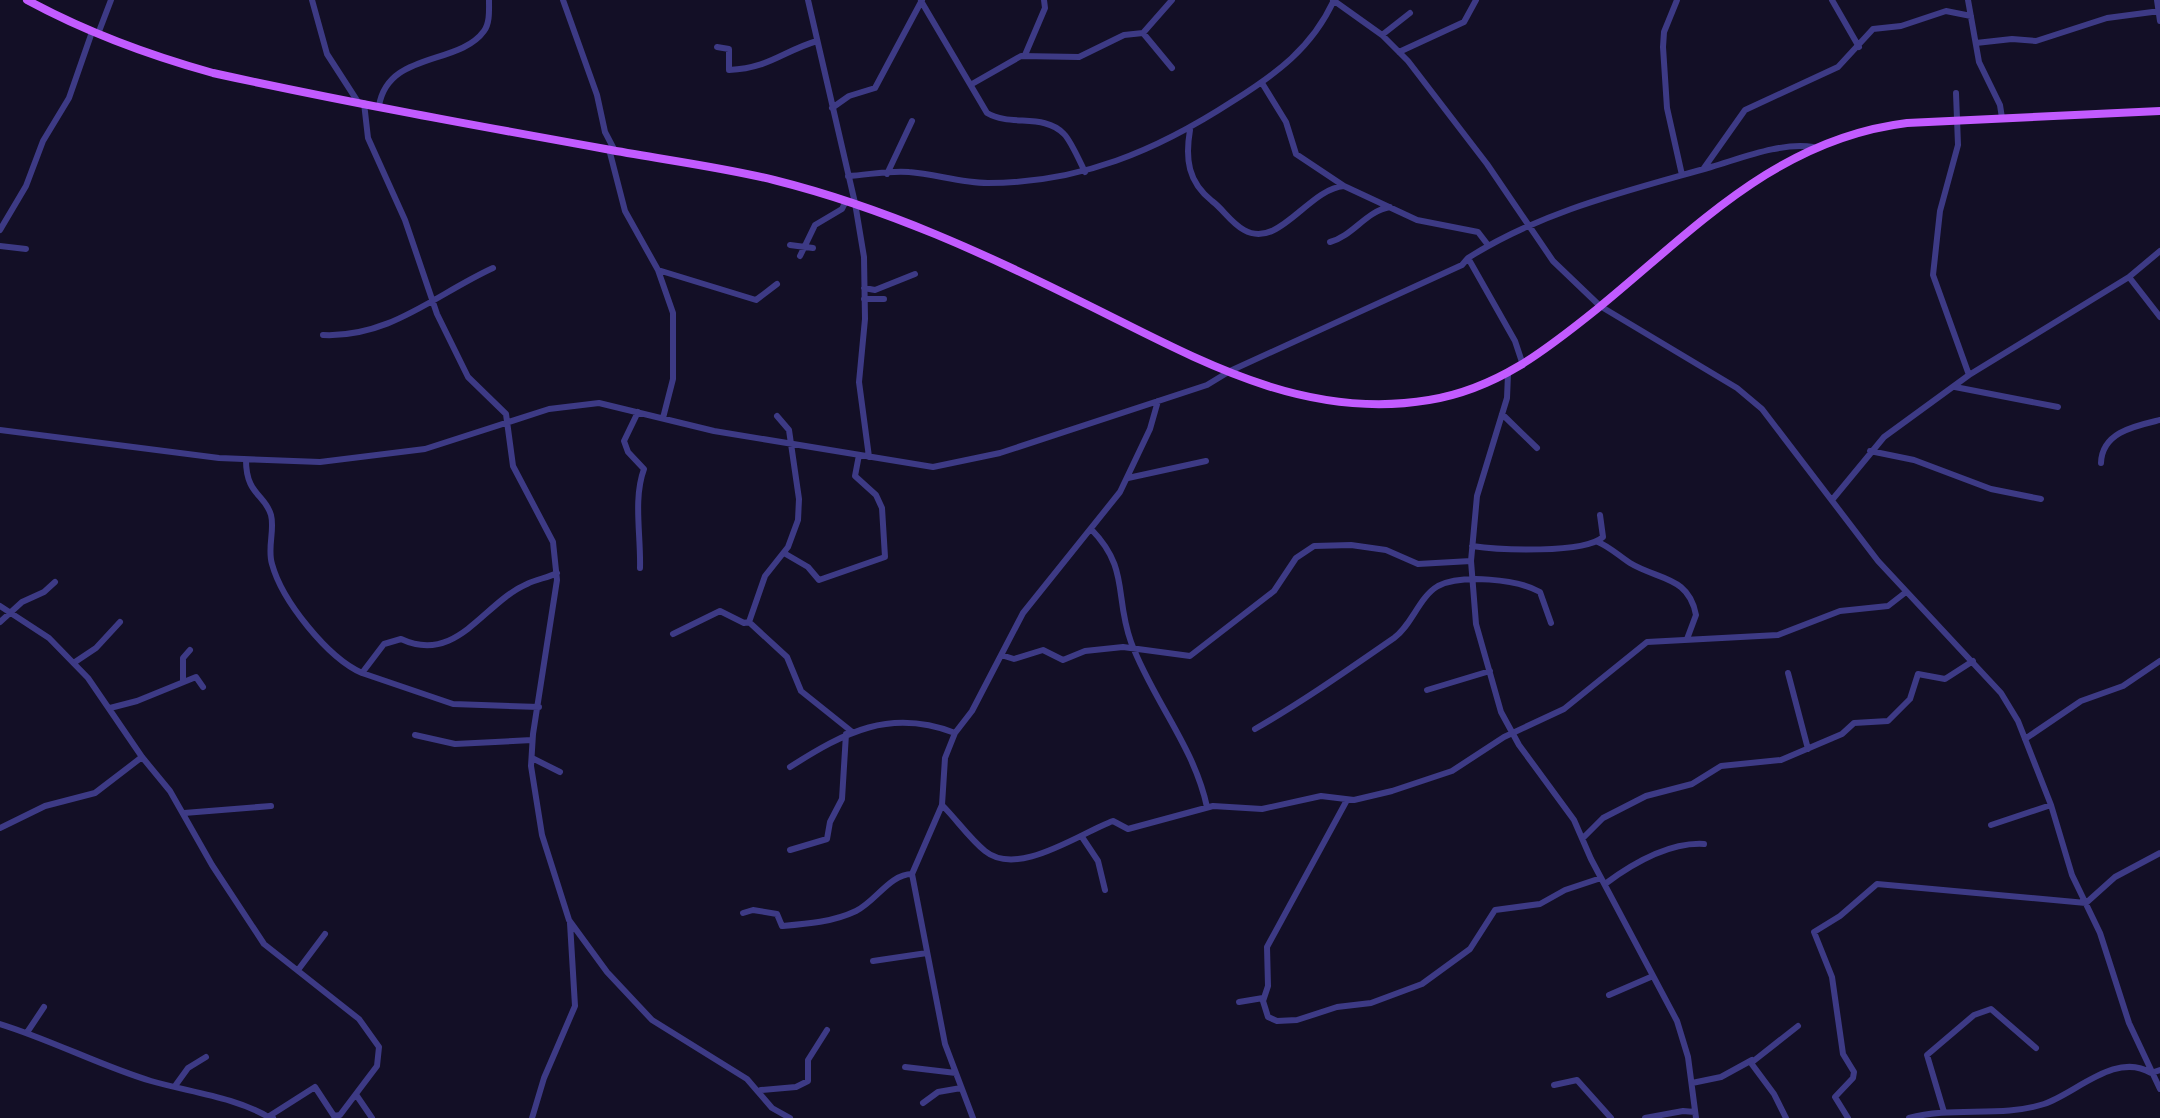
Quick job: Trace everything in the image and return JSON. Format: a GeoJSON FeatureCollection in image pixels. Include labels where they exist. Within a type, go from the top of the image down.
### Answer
{"type":"FeatureCollection","features":[{"type":"Feature","properties":{"kind":"main road"},"geometry":{"type":"LineString","coordinates":[[27,0],[95,33],[162,59],[213,73],[775,180],[850,202],[975,248],[1230,371],[1297,397],[1359,406],[1442,398],[1508,374],[1600,306],[1749,184],[1813,147],[1876,127],[2160,111]]}},
{"type":"Feature","properties":{"kind":"street"},"geometry":{"type":"LineString","coordinates":[[0,230],[26,186],[43,141],[76,84],[111,0]]}},
{"type":"Feature","properties":{"kind":"street"},"geometry":{"type":"LineString","coordinates":[[312,0],[327,54],[361,103],[368,138],[405,220],[433,304],[462,369],[490,402],[506,414],[513,466],[553,542],[557,573],[532,740],[532,758],[542,835],[573,937],[575,1006],[544,1078],[532,1118]]}},
{"type":"Feature","properties":{"kind":"street"},"geometry":{"type":"LineString","coordinates":[[379,106],[383,91],[396,76],[464,46],[481,35],[488,23],[489,0]]}},
{"type":"Feature","properties":{"kind":"street"},"geometry":{"type":"LineString","coordinates":[[563,0],[597,95],[631,227],[658,270],[669,297],[674,326],[673,379],[663,418]]}},
{"type":"Feature","properties":{"kind":"street"},"geometry":{"type":"LineString","coordinates":[[808,0],[848,176],[850,202],[865,271],[859,389],[869,457]]}},
{"type":"Feature","properties":{"kind":"street"},"geometry":{"type":"LineString","coordinates":[[1025,55],[1045,8],[1044,0]]}},
{"type":"Feature","properties":{"kind":"street"},"geometry":{"type":"LineString","coordinates":[[972,84],[1009,61],[1025,55],[1079,57],[1124,35],[1143,33],[1172,0]]}},
{"type":"Feature","properties":{"kind":"street"},"geometry":{"type":"LineString","coordinates":[[848,176],[909,172],[985,183],[1085,172],[1138,155],[1190,129],[1262,83],[1304,48],[1334,0],[1382,35],[1399,52],[1487,164],[1553,261],[1600,306],[1752,399],[1862,543],[2001,693],[2025,739],[2051,805],[2064,854],[2100,933],[2129,1023],[2160,1089]]}},
{"type":"Feature","properties":{"kind":"street"},"geometry":{"type":"LineString","coordinates":[[1399,52],[1464,22],[1476,0]]}},
{"type":"Feature","properties":{"kind":"street"},"geometry":{"type":"LineString","coordinates":[[1677,0],[1664,32],[1663,47],[1667,108],[1682,175]]}},
{"type":"Feature","properties":{"kind":"street"},"geometry":{"type":"LineString","coordinates":[[1832,0],[1859,47]]}},
{"type":"Feature","properties":{"kind":"street"},"geometry":{"type":"LineString","coordinates":[[1968,0],[1979,62],[2000,105],[2002,118]]}},
{"type":"Feature","properties":{"kind":"street"},"geometry":{"type":"LineString","coordinates":[[2157,0],[2160,21]]}},
{"type":"Feature","properties":{"kind":"street"},"geometry":{"type":"LineString","coordinates":[[832,108],[849,96],[875,88],[921,1]]}},
{"type":"Feature","properties":{"kind":"street"},"geometry":{"type":"LineString","coordinates":[[921,1],[972,84],[982,107],[993,116],[1054,125],[1068,139],[1085,172]]}},
{"type":"Feature","properties":{"kind":"street"},"geometry":{"type":"LineString","coordinates":[[1703,170],[1745,110],[1838,67],[1877,27],[1901,26],[1946,11],[1971,16]]}},
{"type":"Feature","properties":{"kind":"street"},"geometry":{"type":"LineString","coordinates":[[1976,43],[2012,39],[2036,41],[2107,18],[2159,11]]}},
{"type":"Feature","properties":{"kind":"street"},"geometry":{"type":"LineString","coordinates":[[1382,35],[1410,13]]}},
{"type":"Feature","properties":{"kind":"street"},"geometry":{"type":"LineString","coordinates":[[1143,33],[1172,68]]}},
{"type":"Feature","properties":{"kind":"street"},"geometry":{"type":"LineString","coordinates":[[717,47],[729,49],[729,70],[754,68],[817,41]]}},
{"type":"Feature","properties":{"kind":"street"},"geometry":{"type":"LineString","coordinates":[[1262,83],[1286,122],[1296,154],[1344,186],[1424,222],[1478,232],[1488,245]]}},
{"type":"Feature","properties":{"kind":"street"},"geometry":{"type":"LineString","coordinates":[[1956,93],[1956,155],[1940,211],[1933,275],[1950,333],[1969,375]]}},
{"type":"Feature","properties":{"kind":"street"},"geometry":{"type":"LineString","coordinates":[[887,174],[912,121]]}},
{"type":"Feature","properties":{"kind":"street"},"geometry":{"type":"LineString","coordinates":[[1190,129],[1187,154],[1196,187],[1228,219],[1254,234],[1269,233],[1309,201],[1344,186]]}},
{"type":"Feature","properties":{"kind":"street"},"geometry":{"type":"LineString","coordinates":[[0,430],[246,460],[298,463],[388,455],[443,445],[508,422],[583,403],[610,404],[663,418],[869,457],[933,467],[960,463],[1215,382],[1230,371],[1462,265],[1488,245],[1527,225],[1682,175],[1778,149],[1813,147]]}},
{"type":"Feature","properties":{"kind":"street"},"geometry":{"type":"LineString","coordinates":[[800,256],[815,225],[850,202]]}},
{"type":"Feature","properties":{"kind":"street"},"geometry":{"type":"LineString","coordinates":[[1330,242],[1340,239],[1378,211],[1390,207]]}},
{"type":"Feature","properties":{"kind":"street"},"geometry":{"type":"LineString","coordinates":[[790,245],[813,248]]}},
{"type":"Feature","properties":{"kind":"street"},"geometry":{"type":"LineString","coordinates":[[0,246],[26,249]]}},
{"type":"Feature","properties":{"kind":"street"},"geometry":{"type":"LineString","coordinates":[[1832,500],[1870,451],[1969,375],[2129,277],[2160,251]]}},
{"type":"Feature","properties":{"kind":"street"},"geometry":{"type":"LineString","coordinates":[[1468,258],[1509,330],[1523,365]]}},
{"type":"Feature","properties":{"kind":"street"},"geometry":{"type":"LineString","coordinates":[[323,335],[373,331],[433,304],[493,268]]}},
{"type":"Feature","properties":{"kind":"street"},"geometry":{"type":"LineString","coordinates":[[658,270],[756,300],[777,284]]}},
{"type":"Feature","properties":{"kind":"street"},"geometry":{"type":"LineString","coordinates":[[864,288],[875,290],[915,274]]}},
{"type":"Feature","properties":{"kind":"street"},"geometry":{"type":"LineString","coordinates":[[2129,277],[2160,317]]}},
{"type":"Feature","properties":{"kind":"street"},"geometry":{"type":"LineString","coordinates":[[864,299],[884,299]]}},
{"type":"Feature","properties":{"kind":"street"},"geometry":{"type":"LineString","coordinates":[[1508,374],[1502,414],[1481,475],[1472,546],[1472,607],[1501,712],[1583,838],[1677,1021],[1692,1083],[1695,1115],[1683,1111],[1645,1118]]}},
{"type":"Feature","properties":{"kind":"street"},"geometry":{"type":"LineString","coordinates":[[1955,387],[2058,407]]}},
{"type":"Feature","properties":{"kind":"street"},"geometry":{"type":"LineString","coordinates":[[973,1118],[945,1044],[912,874],[942,805],[945,758],[955,733],[972,711],[1023,613],[1128,478],[1150,429],[1158,401]]}},
{"type":"Feature","properties":{"kind":"street"},"geometry":{"type":"LineString","coordinates":[[638,412],[624,441],[628,452],[644,469],[637,493],[642,534],[640,568]]}},
{"type":"Feature","properties":{"kind":"street"},"geometry":{"type":"LineString","coordinates":[[1502,414],[1537,448]]}},
{"type":"Feature","properties":{"kind":"street"},"geometry":{"type":"LineString","coordinates":[[749,622],[768,570],[784,553],[793,535],[799,505],[789,430],[777,416]]}},
{"type":"Feature","properties":{"kind":"street"},"geometry":{"type":"LineString","coordinates":[[2101,463],[2104,448],[2112,437],[2142,423],[2160,420]]}},
{"type":"Feature","properties":{"kind":"street"},"geometry":{"type":"LineString","coordinates":[[1870,451],[1914,460],[1991,489],[2041,499]]}},
{"type":"Feature","properties":{"kind":"street"},"geometry":{"type":"LineString","coordinates":[[784,553],[808,567],[819,580],[885,557],[882,508],[876,495],[855,476],[859,455]]}},
{"type":"Feature","properties":{"kind":"street"},"geometry":{"type":"LineString","coordinates":[[246,460],[249,483],[270,513],[270,554],[278,580],[300,616],[338,659],[362,673],[453,704],[539,707]]}},
{"type":"Feature","properties":{"kind":"street"},"geometry":{"type":"LineString","coordinates":[[1128,478],[1206,461]]}},
{"type":"Feature","properties":{"kind":"street"},"geometry":{"type":"LineString","coordinates":[[1598,542],[1604,534],[1600,515]]}},
{"type":"Feature","properties":{"kind":"street"},"geometry":{"type":"LineString","coordinates":[[1091,529],[1116,561],[1126,627],[1133,648],[1151,690],[1162,704],[1199,775],[1207,807]]}},
{"type":"Feature","properties":{"kind":"street"},"geometry":{"type":"LineString","coordinates":[[1472,546],[1509,550],[1598,542],[1632,564],[1667,576],[1686,590],[1696,615],[1687,639]]}},
{"type":"Feature","properties":{"kind":"street"},"geometry":{"type":"LineString","coordinates":[[1001,655],[1018,659],[1043,650],[1063,660],[1085,651],[1133,648],[1172,656],[1196,653],[1274,591],[1296,558],[1314,546],[1351,545],[1386,550],[1418,564],[1471,561]]}},
{"type":"Feature","properties":{"kind":"street"},"geometry":{"type":"LineString","coordinates":[[362,673],[384,644],[401,639],[418,647],[446,642],[527,584],[557,573]]}},
{"type":"Feature","properties":{"kind":"street"},"geometry":{"type":"LineString","coordinates":[[1255,729],[1396,637],[1437,587],[1501,578],[1536,590],[1551,623]]}},
{"type":"Feature","properties":{"kind":"street"},"geometry":{"type":"LineString","coordinates":[[0,622],[22,602],[44,592],[55,582]]}},
{"type":"Feature","properties":{"kind":"street"},"geometry":{"type":"LineString","coordinates":[[942,805],[982,849],[1001,860],[1025,858],[1082,837],[1113,821],[1130,829],[1207,807],[1262,809],[1321,796],[1347,800],[1392,791],[1441,775],[1513,733],[1564,709],[1647,642],[1778,635],[1840,611],[1888,606],[1906,592]]}},
{"type":"Feature","properties":{"kind":"street"},"geometry":{"type":"LineString","coordinates":[[0,606],[49,638],[75,662],[184,813],[212,865],[235,894],[264,944],[340,1001],[376,1040],[380,1056],[357,1096],[335,1117],[315,1087],[276,1109],[271,1118],[137,1076],[28,1031],[0,1024]]}},
{"type":"Feature","properties":{"kind":"street"},"geometry":{"type":"LineString","coordinates":[[673,634],[720,611],[744,623],[749,622],[787,657],[801,691],[848,733]]}},
{"type":"Feature","properties":{"kind":"street"},"geometry":{"type":"LineString","coordinates":[[75,662],[96,648],[120,622]]}},
{"type":"Feature","properties":{"kind":"street"},"geometry":{"type":"LineString","coordinates":[[183,680],[183,658],[190,650]]}},
{"type":"Feature","properties":{"kind":"street"},"geometry":{"type":"LineString","coordinates":[[1583,838],[1603,818],[1646,796],[1692,784],[1721,766],[1772,763],[1842,734],[1854,723],[1882,722],[1897,714],[1910,699],[1918,674],[1945,679],[1973,661]]}},
{"type":"Feature","properties":{"kind":"street"},"geometry":{"type":"LineString","coordinates":[[2025,739],[2081,701],[2123,686],[2160,661]]}},
{"type":"Feature","properties":{"kind":"street"},"geometry":{"type":"LineString","coordinates":[[1427,690],[1490,671]]}},
{"type":"Feature","properties":{"kind":"street"},"geometry":{"type":"LineString","coordinates":[[1788,673],[1808,749]]}},
{"type":"Feature","properties":{"kind":"street"},"geometry":{"type":"LineString","coordinates":[[110,708],[137,701],[196,677],[203,687]]}},
{"type":"Feature","properties":{"kind":"street"},"geometry":{"type":"LineString","coordinates":[[790,767],[848,733],[900,722],[930,725],[955,733]]}},
{"type":"Feature","properties":{"kind":"street"},"geometry":{"type":"LineString","coordinates":[[790,850],[827,839],[830,822],[842,799],[848,733]]}},
{"type":"Feature","properties":{"kind":"street"},"geometry":{"type":"LineString","coordinates":[[415,735],[455,744],[532,740]]}},
{"type":"Feature","properties":{"kind":"street"},"geometry":{"type":"LineString","coordinates":[[0,828],[45,806],[95,793],[142,757]]}},
{"type":"Feature","properties":{"kind":"street"},"geometry":{"type":"LineString","coordinates":[[532,758],[560,772]]}},
{"type":"Feature","properties":{"kind":"street"},"geometry":{"type":"LineString","coordinates":[[1347,800],[1267,947],[1268,986],[1263,998],[1268,1017],[1283,1022],[1402,993],[1422,984],[1470,949],[1495,910],[1540,904],[1565,890],[1603,881],[1643,860],[1692,844],[1704,844]]}},
{"type":"Feature","properties":{"kind":"street"},"geometry":{"type":"LineString","coordinates":[[1991,825],[2051,805]]}},
{"type":"Feature","properties":{"kind":"street"},"geometry":{"type":"LineString","coordinates":[[184,813],[271,806]]}},
{"type":"Feature","properties":{"kind":"street"},"geometry":{"type":"LineString","coordinates":[[1082,837],[1098,861],[1105,890]]}},
{"type":"Feature","properties":{"kind":"street"},"geometry":{"type":"LineString","coordinates":[[1848,1118],[1835,1097],[1853,1078],[1854,1072],[1843,1054],[1836,991],[1814,932],[1840,916],[1877,884],[2086,903],[2115,877],[2159,856]]}},
{"type":"Feature","properties":{"kind":"street"},"geometry":{"type":"LineString","coordinates":[[743,913],[753,910],[777,914],[782,926],[822,922],[857,911],[898,877],[912,874]]}},
{"type":"Feature","properties":{"kind":"street"},"geometry":{"type":"LineString","coordinates":[[569,920],[607,972],[652,1020],[761,1090],[772,1108],[790,1118]]}},
{"type":"Feature","properties":{"kind":"street"},"geometry":{"type":"LineString","coordinates":[[573,937],[576,928]]}},
{"type":"Feature","properties":{"kind":"street"},"geometry":{"type":"LineString","coordinates":[[298,970],[325,934]]}},
{"type":"Feature","properties":{"kind":"street"},"geometry":{"type":"LineString","coordinates":[[873,961],[927,953]]}},
{"type":"Feature","properties":{"kind":"street"},"geometry":{"type":"LineString","coordinates":[[1609,995],[1653,976]]}},
{"type":"Feature","properties":{"kind":"street"},"geometry":{"type":"LineString","coordinates":[[1239,1002],[1263,998]]}},
{"type":"Feature","properties":{"kind":"street"},"geometry":{"type":"LineString","coordinates":[[28,1031],[44,1007]]}},
{"type":"Feature","properties":{"kind":"street"},"geometry":{"type":"LineString","coordinates":[[1944,1112],[1927,1055],[1974,1015],[1991,1009],[2036,1048]]}},
{"type":"Feature","properties":{"kind":"street"},"geometry":{"type":"LineString","coordinates":[[1692,1083],[1721,1077],[1752,1060],[1798,1026]]}},
{"type":"Feature","properties":{"kind":"street"},"geometry":{"type":"LineString","coordinates":[[761,1090],[796,1087],[808,1081],[808,1060],[827,1030]]}},
{"type":"Feature","properties":{"kind":"street"},"geometry":{"type":"LineString","coordinates":[[175,1086],[188,1068],[206,1057]]}},
{"type":"Feature","properties":{"kind":"street"},"geometry":{"type":"LineString","coordinates":[[1752,1060],[1752,1067],[1774,1094],[1786,1118]]}},
{"type":"Feature","properties":{"kind":"street"},"geometry":{"type":"LineString","coordinates":[[905,1067],[956,1073]]}},
{"type":"Feature","properties":{"kind":"street"},"geometry":{"type":"LineString","coordinates":[[1909,1118],[1944,1112],[2027,1108],[2051,1101],[2080,1083],[2105,1073],[2142,1068],[2151,1073],[2160,1070]]}},
{"type":"Feature","properties":{"kind":"street"},"geometry":{"type":"LineString","coordinates":[[1554,1085],[1577,1080],[1611,1118]]}},
{"type":"Feature","properties":{"kind":"street"},"geometry":{"type":"LineString","coordinates":[[923,1103],[938,1092],[961,1088]]}},
{"type":"Feature","properties":{"kind":"street"},"geometry":{"type":"LineString","coordinates":[[357,1096],[372,1118]]}}]}
